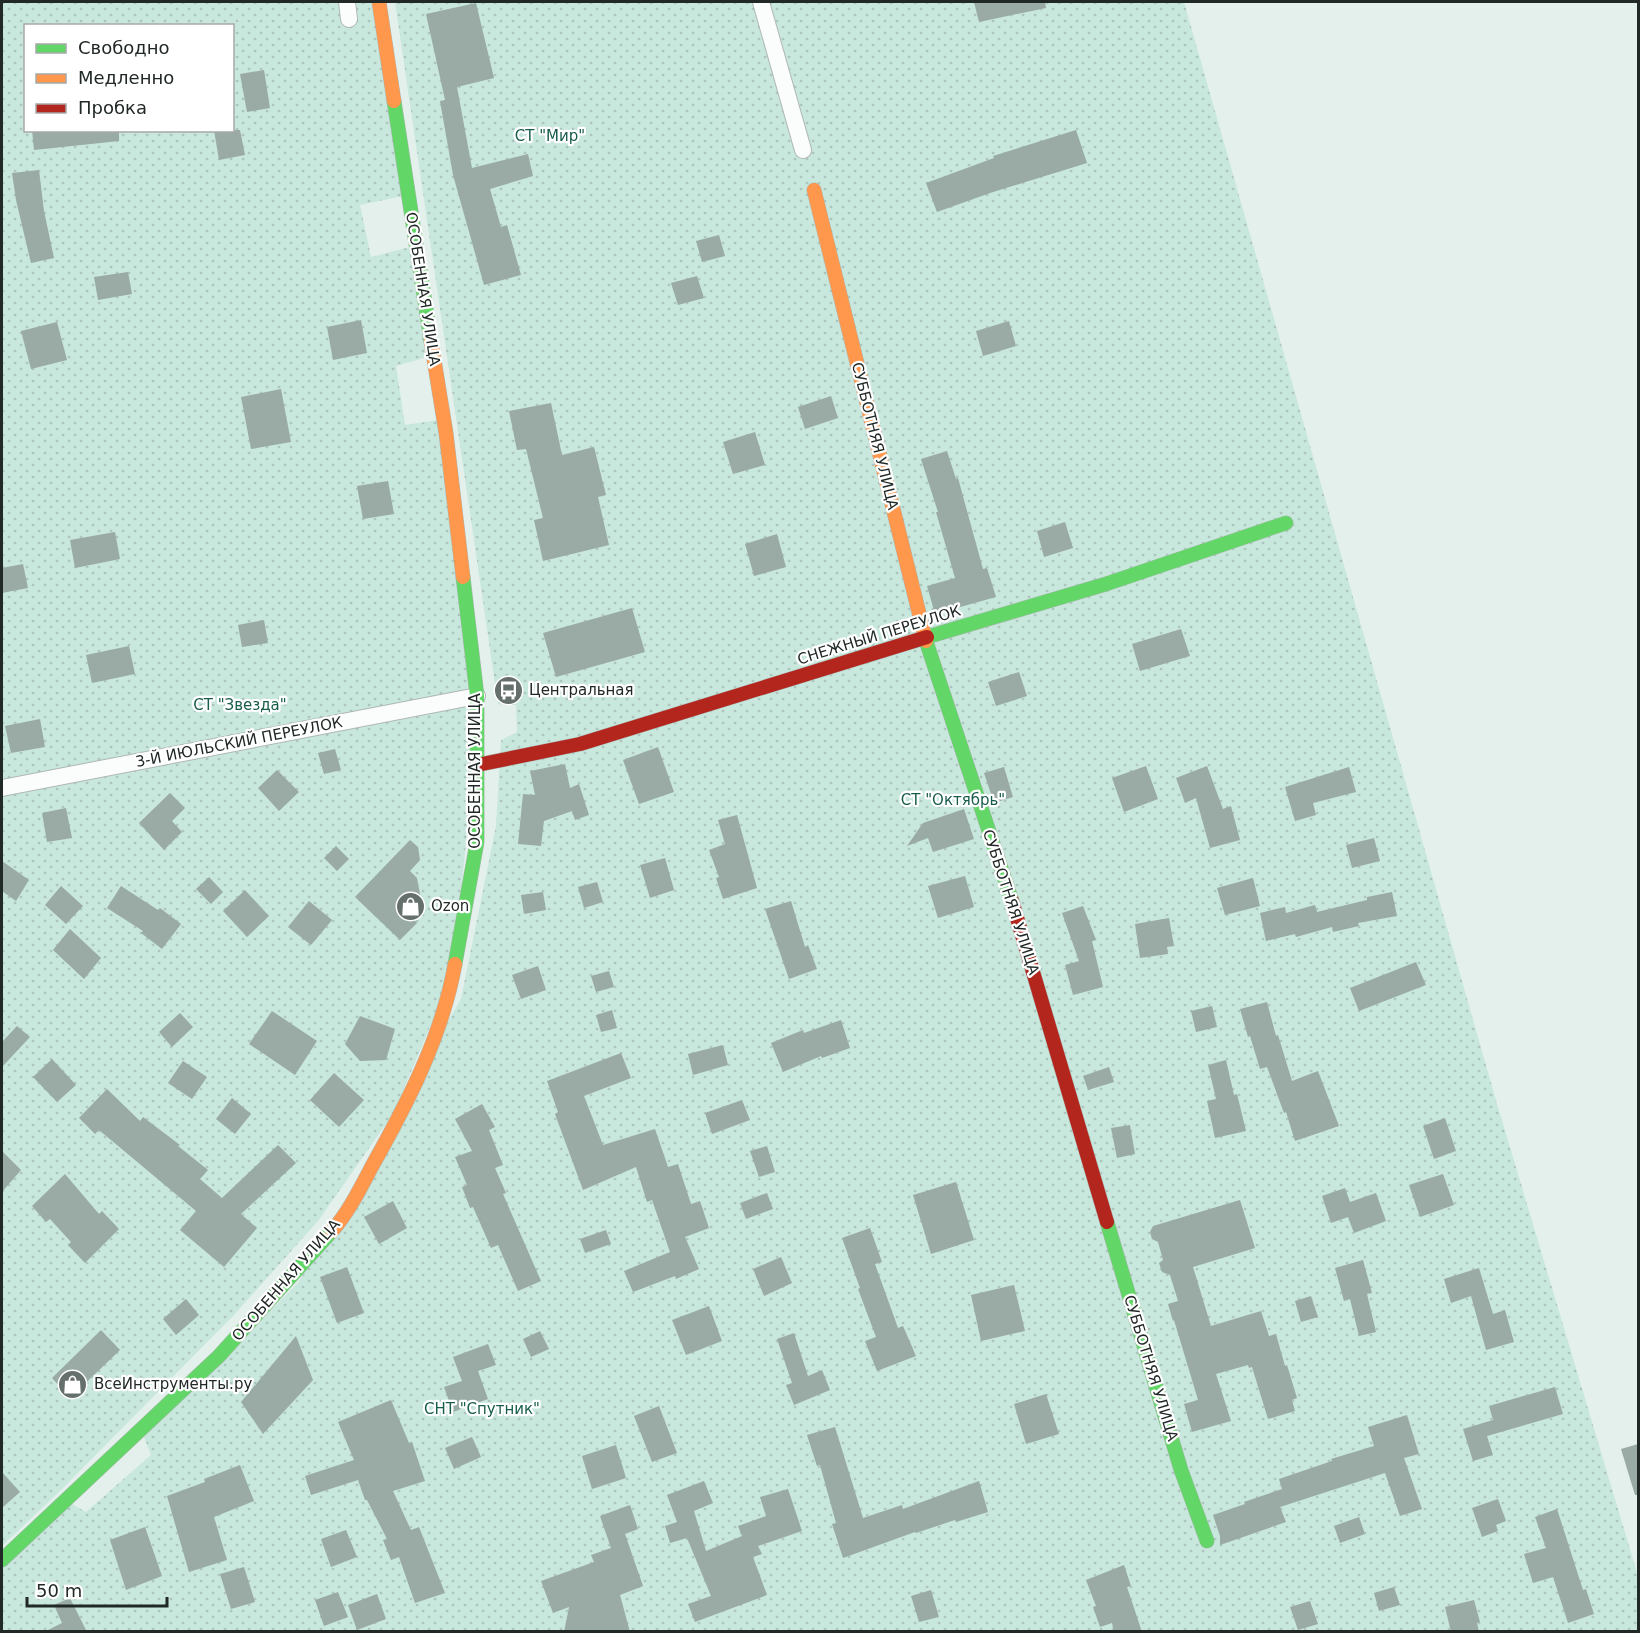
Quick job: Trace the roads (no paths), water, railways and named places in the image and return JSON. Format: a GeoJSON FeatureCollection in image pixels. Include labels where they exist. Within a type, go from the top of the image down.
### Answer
{"type":"FeatureCollection","features":[{"type":"Feature","properties":{"kind":"street"},"geometry":{"type":"LineString","coordinates":[[346,2],[349,19]]}},
{"type":"Feature","properties":{"kind":"street","name":"ОСОБЕННАЯ УЛИЦА"},"geometry":{"type":"LineString","coordinates":[[2,1560],[219,1356],[335,1228],[386,1142],[423,1068],[449,998],[477,842],[477,696],[446,434],[379,2]]}},
{"type":"Feature","properties":{"kind":"street"},"geometry":{"type":"LineString","coordinates":[[761,2],[803,150]]}},
{"type":"Feature","properties":{"kind":"street","name":"СУББОТНЯЯ УЛИЦА"},"geometry":{"type":"LineString","coordinates":[[814,190],[925,638],[1016,914],[1181,1470],[1207,1540]]}},
{"type":"Feature","properties":{"kind":"street","name":"СНЕЖНЫЙ ПЕРЕУЛОК"},"geometry":{"type":"LineString","coordinates":[[477,765],[580,744],[1106,584],[1286,523]]}},
{"type":"Feature","properties":{"kind":"street","name":"3-Й ИЮЛЬСКИЙ ПЕРЕУЛОК"},"geometry":{"type":"LineString","coordinates":[[2,789],[477,696]]}},
{"type":"Feature","properties":{"kind":"place","name":"Центральная"},"geometry":{"type":"Point","coordinates":[508,690]}},
{"type":"Feature","properties":{"kind":"place","name":"Ozon"},"geometry":{"type":"Point","coordinates":[410,906]}},
{"type":"Feature","properties":{"kind":"place","name":"ВсеИнструменты.ру"},"geometry":{"type":"Point","coordinates":[73,1384]}},
{"type":"Feature","properties":{"kind":"park label","name":"СТ \"Мир\""},"geometry":{"type":"Point","coordinates":[550,136]}},
{"type":"Feature","properties":{"kind":"park label","name":"СТ \"Звезда\""},"geometry":{"type":"Point","coordinates":[240,705]}},
{"type":"Feature","properties":{"kind":"park label","name":"СТ \"Октябрь\""},"geometry":{"type":"Point","coordinates":[953,800]}},
{"type":"Feature","properties":{"kind":"park label","name":"СНТ \"Спутник\""},"geometry":{"type":"Point","coordinates":[482,1409]}}]}
